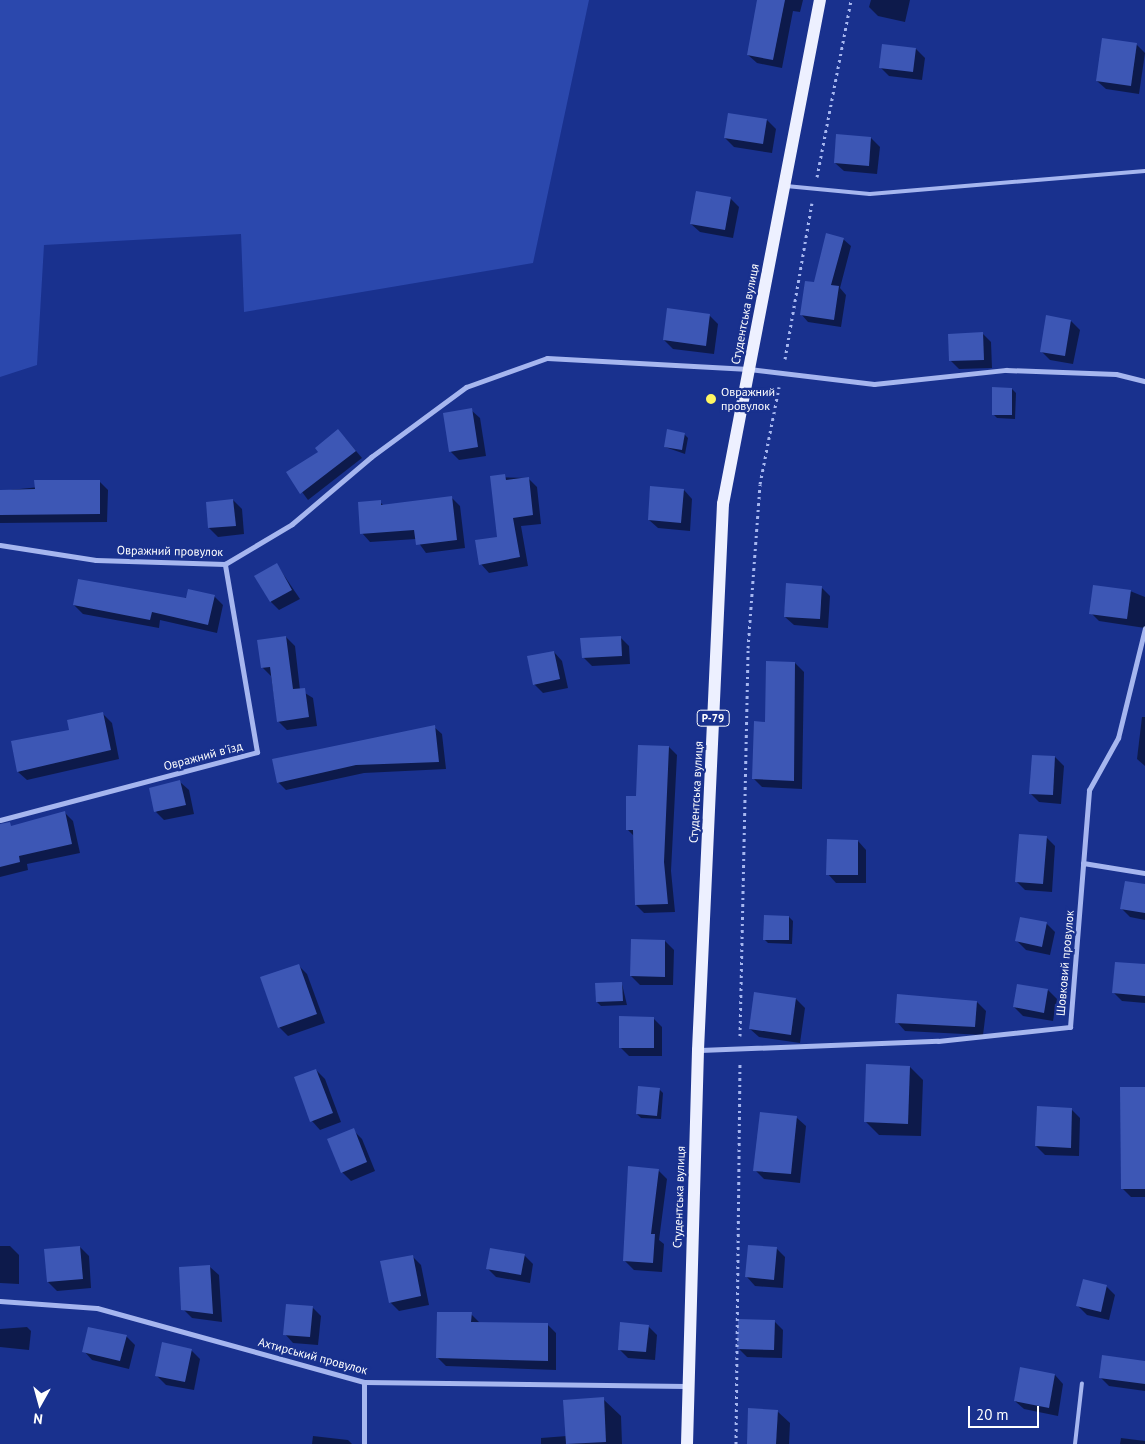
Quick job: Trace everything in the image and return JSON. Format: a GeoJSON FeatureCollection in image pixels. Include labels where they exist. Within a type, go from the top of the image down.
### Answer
{"type":"FeatureCollection","features":[{"type":"Feature","properties":{"kind":"main road","name":"Студентська вулиця"},"geometry":{"type":"LineString","coordinates":[[687,1444],[686,1386],[698,1050],[723,504],[820,0]]}},
{"type":"Feature","properties":{"kind":"street","name":"Овражний провулок"},"geometry":{"type":"LineString","coordinates":[[0,545],[96,560],[225,564],[292,524],[371,457],[466,387],[547,358],[748,369],[874,384],[1006,370],[1116,374],[1145,381]]}},
{"type":"Feature","properties":{"kind":"street","name":"Овражний в'їзд"},"geometry":{"type":"LineString","coordinates":[[0,820],[257,752],[225,564]]}},
{"type":"Feature","properties":{"kind":"street","name":"Шовковий провулок"},"geometry":{"type":"LineString","coordinates":[[698,1050],[938,1042],[1070,1027],[1089,790],[1118,738],[1145,628]]}},
{"type":"Feature","properties":{"kind":"street"},"geometry":{"type":"LineString","coordinates":[[1083,863],[1145,873]]}},
{"type":"Feature","properties":{"kind":"street","name":"Ахтирський провулок"},"geometry":{"type":"LineString","coordinates":[[0,1301],[97,1308],[364,1382],[686,1386]]}},
{"type":"Feature","properties":{"kind":"street"},"geometry":{"type":"LineString","coordinates":[[364,1382],[364,1444]]}},
{"type":"Feature","properties":{"kind":"lane"},"geometry":{"type":"LineString","coordinates":[[784,186],[870,194],[1145,170]]}},
{"type":"Feature","properties":{"kind":"lane"},"geometry":{"type":"LineString","coordinates":[[1075,1444],[1082,1383]]}},
{"type":"Feature","properties":{"kind":"path"},"geometry":{"type":"LineString","coordinates":[[736,1444],[740,1048],[748,648],[760,484],[782,373],[814,189],[852,0]]}},
{"type":"Feature","properties":{"kind":"shaded area"},"geometry":{"type":"Polygon","coordinates":[[[0,0],[589,0],[533,263],[244,312],[241,234],[44,245],[37,365],[0,377],[0,0]]]}},
{"type":"Feature","properties":{"kind":"building"},"geometry":{"type":"Polygon","coordinates":[[[757,0],[785,0],[773,60],[747,55],[757,0]]]}},
{"type":"Feature","properties":{"kind":"building"},"geometry":{"type":"Polygon","coordinates":[[[1102,38],[1137,43],[1131,86],[1096,81],[1102,38]]]}},
{"type":"Feature","properties":{"kind":"building"},"geometry":{"type":"Polygon","coordinates":[[[882,44],[916,48],[913,72],[879,68],[882,44]]]}},
{"type":"Feature","properties":{"kind":"building"},"geometry":{"type":"Polygon","coordinates":[[[728,113],[767,119],[763,144],[724,138],[728,113]]]}},
{"type":"Feature","properties":{"kind":"building"},"geometry":{"type":"Polygon","coordinates":[[[836,134],[871,137],[869,166],[834,163],[836,134]]]}},
{"type":"Feature","properties":{"kind":"building"},"geometry":{"type":"Polygon","coordinates":[[[696,191],[731,197],[725,230],[690,224],[696,191]]]}},
{"type":"Feature","properties":{"kind":"building"},"geometry":{"type":"Polygon","coordinates":[[[826,233],[844,238],[831,285],[839,286],[834,320],[800,315],[805,281],[814,282],[826,233]]]}},
{"type":"Feature","properties":{"kind":"building"},"geometry":{"type":"Polygon","coordinates":[[[667,308],[710,314],[706,346],[663,340],[667,308]]]}},
{"type":"Feature","properties":{"kind":"building"},"geometry":{"type":"Polygon","coordinates":[[[1046,315],[1071,320],[1065,356],[1040,352],[1046,315]]]}},
{"type":"Feature","properties":{"kind":"building"},"geometry":{"type":"Polygon","coordinates":[[[983,332],[984,360],[949,361],[948,334],[983,332]]]}},
{"type":"Feature","properties":{"kind":"building"},"geometry":{"type":"Polygon","coordinates":[[[992,387],[1012,388],[1012,415],[992,415],[992,387]]]}},
{"type":"Feature","properties":{"kind":"building"},"geometry":{"type":"Polygon","coordinates":[[[472,408],[478,447],[449,452],[443,413],[472,408]]]}},
{"type":"Feature","properties":{"kind":"building"},"geometry":{"type":"Polygon","coordinates":[[[338,429],[356,451],[300,494],[286,472],[318,452],[315,448],[338,429]]]}},
{"type":"Feature","properties":{"kind":"building"},"geometry":{"type":"Polygon","coordinates":[[[667,429],[685,433],[682,450],[664,447],[667,429]]]}},
{"type":"Feature","properties":{"kind":"building"},"geometry":{"type":"Polygon","coordinates":[[[505,474],[506,480],[529,477],[533,515],[513,518],[520,557],[479,565],[475,540],[497,537],[490,476],[505,474]]]}},
{"type":"Feature","properties":{"kind":"building"},"geometry":{"type":"Polygon","coordinates":[[[34,480],[100,480],[100,514],[0,515],[0,490],[35,489],[34,480]]]}},
{"type":"Feature","properties":{"kind":"building"},"geometry":{"type":"Polygon","coordinates":[[[650,486],[684,489],[681,523],[648,520],[650,486]]]}},
{"type":"Feature","properties":{"kind":"building"},"geometry":{"type":"Polygon","coordinates":[[[452,496],[457,540],[416,545],[414,530],[360,534],[358,502],[381,500],[381,505],[452,496]]]}},
{"type":"Feature","properties":{"kind":"building"},"geometry":{"type":"Polygon","coordinates":[[[233,499],[236,526],[208,528],[206,502],[233,499]]]}},
{"type":"Feature","properties":{"kind":"building"},"geometry":{"type":"Polygon","coordinates":[[[277,563],[292,590],[270,602],[254,576],[277,563]]]}},
{"type":"Feature","properties":{"kind":"building"},"geometry":{"type":"Polygon","coordinates":[[[78,579],[186,598],[188,589],[215,595],[208,625],[152,612],[150,620],[73,605],[78,579]]]}},
{"type":"Feature","properties":{"kind":"building"},"geometry":{"type":"Polygon","coordinates":[[[786,583],[822,586],[820,619],[784,617],[786,583]]]}},
{"type":"Feature","properties":{"kind":"building"},"geometry":{"type":"Polygon","coordinates":[[[1093,585],[1131,590],[1127,619],[1089,614],[1093,585]]]}},
{"type":"Feature","properties":{"kind":"building"},"geometry":{"type":"Polygon","coordinates":[[[286,636],[293,689],[305,688],[309,717],[277,722],[270,667],[261,668],[257,640],[286,636]]]}},
{"type":"Feature","properties":{"kind":"building"},"geometry":{"type":"Polygon","coordinates":[[[621,636],[622,656],[582,658],[580,638],[621,636]]]}},
{"type":"Feature","properties":{"kind":"building"},"geometry":{"type":"Polygon","coordinates":[[[554,651],[560,679],[533,685],[527,656],[554,651]]]}},
{"type":"Feature","properties":{"kind":"building"},"geometry":{"type":"Polygon","coordinates":[[[766,661],[795,662],[794,781],[752,779],[754,721],[765,722],[766,661]]]}},
{"type":"Feature","properties":{"kind":"building"},"geometry":{"type":"Polygon","coordinates":[[[103,712],[111,750],[17,772],[11,741],[69,730],[67,720],[103,712]]]}},
{"type":"Feature","properties":{"kind":"building"},"geometry":{"type":"Polygon","coordinates":[[[435,725],[439,762],[356,765],[277,783],[272,759],[435,725]]]}},
{"type":"Feature","properties":{"kind":"building"},"geometry":{"type":"Polygon","coordinates":[[[638,745],[669,746],[664,862],[668,904],[635,905],[633,830],[626,830],[626,796],[636,796],[638,745]]]}},
{"type":"Feature","properties":{"kind":"building"},"geometry":{"type":"Polygon","coordinates":[[[1032,755],[1055,756],[1053,795],[1029,794],[1032,755]]]}},
{"type":"Feature","properties":{"kind":"building"},"geometry":{"type":"Polygon","coordinates":[[[180,780],[186,805],[154,812],[149,788],[180,780]]]}},
{"type":"Feature","properties":{"kind":"building"},"geometry":{"type":"Polygon","coordinates":[[[65,811],[72,844],[19,856],[20,862],[0,867],[0,824],[10,822],[11,826],[65,811]]]}},
{"type":"Feature","properties":{"kind":"building"},"geometry":{"type":"Polygon","coordinates":[[[1019,834],[1047,836],[1043,884],[1015,882],[1019,834]]]}},
{"type":"Feature","properties":{"kind":"building"},"geometry":{"type":"Polygon","coordinates":[[[827,839],[858,840],[858,875],[826,875],[827,839]]]}},
{"type":"Feature","properties":{"kind":"building"},"geometry":{"type":"Polygon","coordinates":[[[1125,881],[1145,884],[1145,913],[1120,909],[1125,881]]]}},
{"type":"Feature","properties":{"kind":"building"},"geometry":{"type":"Polygon","coordinates":[[[764,915],[789,916],[789,940],[763,940],[764,915]]]}},
{"type":"Feature","properties":{"kind":"building"},"geometry":{"type":"Polygon","coordinates":[[[1020,917],[1047,922],[1042,947],[1015,941],[1020,917]]]}},
{"type":"Feature","properties":{"kind":"building"},"geometry":{"type":"Polygon","coordinates":[[[631,939],[665,940],[665,977],[630,976],[631,939]]]}},
{"type":"Feature","properties":{"kind":"building"},"geometry":{"type":"Polygon","coordinates":[[[1115,962],[1145,964],[1145,996],[1112,993],[1115,962]]]}},
{"type":"Feature","properties":{"kind":"building"},"geometry":{"type":"Polygon","coordinates":[[[299,964],[317,1014],[278,1028],[260,977],[299,964]]]}},
{"type":"Feature","properties":{"kind":"building"},"geometry":{"type":"Polygon","coordinates":[[[622,982],[623,1001],[596,1002],[595,983],[622,982]]]}},
{"type":"Feature","properties":{"kind":"building"},"geometry":{"type":"Polygon","coordinates":[[[1017,984],[1048,989],[1044,1013],[1013,1007],[1017,984]]]}},
{"type":"Feature","properties":{"kind":"building"},"geometry":{"type":"Polygon","coordinates":[[[754,992],[796,998],[791,1035],[749,1029],[754,992]]]}},
{"type":"Feature","properties":{"kind":"building"},"geometry":{"type":"Polygon","coordinates":[[[897,994],[977,1001],[975,1027],[895,1023],[897,994]]]}},
{"type":"Feature","properties":{"kind":"building"},"geometry":{"type":"Polygon","coordinates":[[[619,1016],[654,1017],[654,1048],[619,1048],[619,1016]]]}},
{"type":"Feature","properties":{"kind":"building"},"geometry":{"type":"Polygon","coordinates":[[[866,1064],[910,1066],[908,1124],[864,1122],[866,1064]]]}},
{"type":"Feature","properties":{"kind":"building"},"geometry":{"type":"Polygon","coordinates":[[[316,1069],[333,1113],[310,1122],[294,1077],[316,1069]]]}},
{"type":"Feature","properties":{"kind":"building"},"geometry":{"type":"Polygon","coordinates":[[[638,1086],[660,1088],[657,1116],[636,1114],[638,1086]]]}},
{"type":"Feature","properties":{"kind":"building"},"geometry":{"type":"Polygon","coordinates":[[[1120,1087],[1145,1087],[1145,1189],[1121,1189],[1120,1087]]]}},
{"type":"Feature","properties":{"kind":"building"},"geometry":{"type":"Polygon","coordinates":[[[1037,1106],[1072,1108],[1071,1148],[1035,1146],[1037,1106]]]}},
{"type":"Feature","properties":{"kind":"building"},"geometry":{"type":"Polygon","coordinates":[[[760,1112],[797,1116],[791,1174],[753,1171],[760,1112]]]}},
{"type":"Feature","properties":{"kind":"building"},"geometry":{"type":"Polygon","coordinates":[[[354,1128],[367,1162],[341,1173],[327,1139],[354,1128]]]}},
{"type":"Feature","properties":{"kind":"building"},"geometry":{"type":"Polygon","coordinates":[[[628,1166],[659,1169],[651,1234],[655,1234],[653,1263],[623,1261],[628,1166]]]}},
{"type":"Feature","properties":{"kind":"building"},"geometry":{"type":"Polygon","coordinates":[[[748,1245],[777,1247],[774,1280],[745,1277],[748,1245]]]}},
{"type":"Feature","properties":{"kind":"building"},"geometry":{"type":"Polygon","coordinates":[[[80,1246],[83,1279],[47,1282],[44,1249],[80,1246]]]}},
{"type":"Feature","properties":{"kind":"building"},"geometry":{"type":"Polygon","coordinates":[[[490,1248],[525,1254],[521,1275],[486,1269],[490,1248]]]}},
{"type":"Feature","properties":{"kind":"building"},"geometry":{"type":"Polygon","coordinates":[[[413,1255],[421,1296],[389,1303],[380,1261],[413,1255]]]}},
{"type":"Feature","properties":{"kind":"building"},"geometry":{"type":"Polygon","coordinates":[[[210,1265],[213,1314],[181,1310],[179,1267],[210,1265]]]}},
{"type":"Feature","properties":{"kind":"building"},"geometry":{"type":"Polygon","coordinates":[[[1083,1279],[1107,1285],[1101,1312],[1076,1306],[1083,1279]]]}},
{"type":"Feature","properties":{"kind":"building"},"geometry":{"type":"Polygon","coordinates":[[[286,1304],[313,1306],[310,1337],[283,1335],[286,1304]]]}},
{"type":"Feature","properties":{"kind":"building"},"geometry":{"type":"Polygon","coordinates":[[[437,1312],[472,1312],[471,1322],[548,1323],[548,1361],[436,1358],[437,1312]]]}},
{"type":"Feature","properties":{"kind":"building"},"geometry":{"type":"Polygon","coordinates":[[[738,1319],[775,1320],[774,1350],[737,1349],[738,1319]]]}},
{"type":"Feature","properties":{"kind":"building"},"geometry":{"type":"Polygon","coordinates":[[[620,1322],[649,1325],[646,1352],[618,1350],[620,1322]]]}},
{"type":"Feature","properties":{"kind":"building"},"geometry":{"type":"Polygon","coordinates":[[[88,1327],[127,1335],[120,1361],[82,1352],[88,1327]]]}},
{"type":"Feature","properties":{"kind":"building"},"geometry":{"type":"Polygon","coordinates":[[[162,1342],[192,1349],[185,1382],[155,1376],[162,1342]]]}},
{"type":"Feature","properties":{"kind":"building"},"geometry":{"type":"Polygon","coordinates":[[[1102,1355],[1145,1361],[1145,1384],[1099,1378],[1102,1355]]]}},
{"type":"Feature","properties":{"kind":"building"},"geometry":{"type":"Polygon","coordinates":[[[1020,1367],[1055,1374],[1049,1408],[1014,1401],[1020,1367]]]}},
{"type":"Feature","properties":{"kind":"building"},"geometry":{"type":"Polygon","coordinates":[[[604,1397],[606,1442],[566,1444],[563,1400],[604,1397]]]}},
{"type":"Feature","properties":{"kind":"building"},"geometry":{"type":"Polygon","coordinates":[[[748,1408],[778,1410],[776,1444],[747,1444],[748,1408]]]}},
{"type":"Feature","properties":{"kind":"place","name":"Овражний провулок"},"geometry":{"type":"Point","coordinates":[711,399]}}]}
